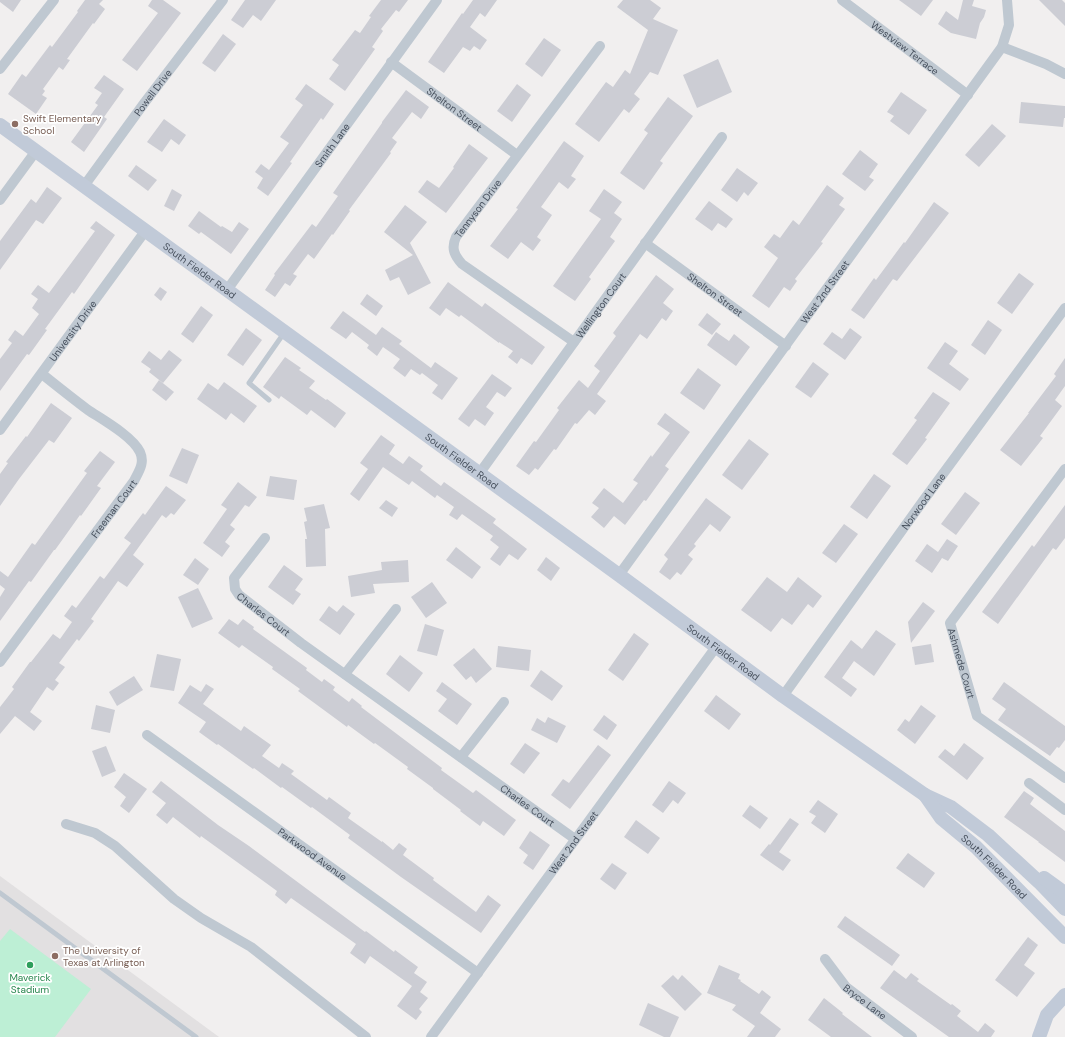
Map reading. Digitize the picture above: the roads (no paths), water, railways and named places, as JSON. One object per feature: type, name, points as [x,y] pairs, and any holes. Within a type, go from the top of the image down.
[{"type":"main road","name":"South Fielder Road","points":[[0,125],[783,696],[925,795],[951,807],[988,835],[1019,863],[1065,909]]},
{"type":"main road","name":"South Fielder Road","points":[[925,795],[941,818],[976,847],[1065,937]]},
{"type":"main road","points":[[988,835],[1065,893]]},
{"type":"main road","points":[[1039,1037],[1047,1016],[1065,995]]},
{"type":"street","points":[[0,69],[54,0]]},
{"type":"street","name":"Powell Drive","points":[[84,186],[145,102],[223,0]]},
{"type":"street","name":"Smith Lane","points":[[227,290],[437,0]]},
{"type":"street","name":"Westview Terrace","points":[[842,0],[968,95]]},
{"type":"street","name":"West 2nd Street","points":[[619,575],[1002,47],[1009,25],[1007,0]]},
{"type":"street","name":"Tennyson Drive","points":[[574,342],[462,264],[456,258],[453,244],[456,237],[600,46]]},
{"type":"street","points":[[1002,47],[1046,64],[1065,74]]},
{"type":"street","name":"Shelton Street","points":[[392,62],[518,155]]},
{"type":"street","name":"Wellington Court","points":[[478,474],[722,137]]},
{"type":"street","points":[[0,200],[36,151]]},
{"type":"street","name":"University Drive","points":[[0,430],[146,230]]},
{"type":"street","name":"Shelton Street","points":[[645,243],[786,346]]},
{"type":"street","name":"Norwood Lane","points":[[783,696],[1065,308]]},
{"type":"street","name":"Freeman Court","points":[[0,662],[134,481],[142,466],[140,452],[131,440],[87,409],[42,374]]},
{"type":"street","name":"Ashmede Court","points":[[1065,468],[950,623],[978,716],[1065,778]]},
{"type":"street","name":"Charles Court","points":[[265,538],[234,578],[235,589],[239,595],[295,638],[575,839]]},
{"type":"street","points":[[345,674],[396,609]]},
{"type":"street","name":"West 2nd Street","points":[[431,1037],[716,647]]},
{"type":"street","points":[[461,757],[504,702]]},
{"type":"street","name":"Parkwood Avenue","points":[[147,735],[478,973]]},
{"type":"street","points":[[1029,783],[1065,810]]},
{"type":"street","points":[[66,824],[95,833],[115,846],[174,899],[201,918],[251,947],[366,1037]]},
{"type":"street","name":"Bryce Lane","points":[[826,959],[846,987],[912,1037]]},
{"type":"lane","points":[[269,400],[249,383],[285,332]]},
{"type":"lane","points":[[0,893],[196,1037]]},
{"type":"place","name":"Swift Elementary School","points":[[15,124]]},
{"type":"place","name":"The University of Texas at Arlington","points":[[55,956]]},
{"type":"place","name":"Maverick Stadium","points":[[30,965]]}]
